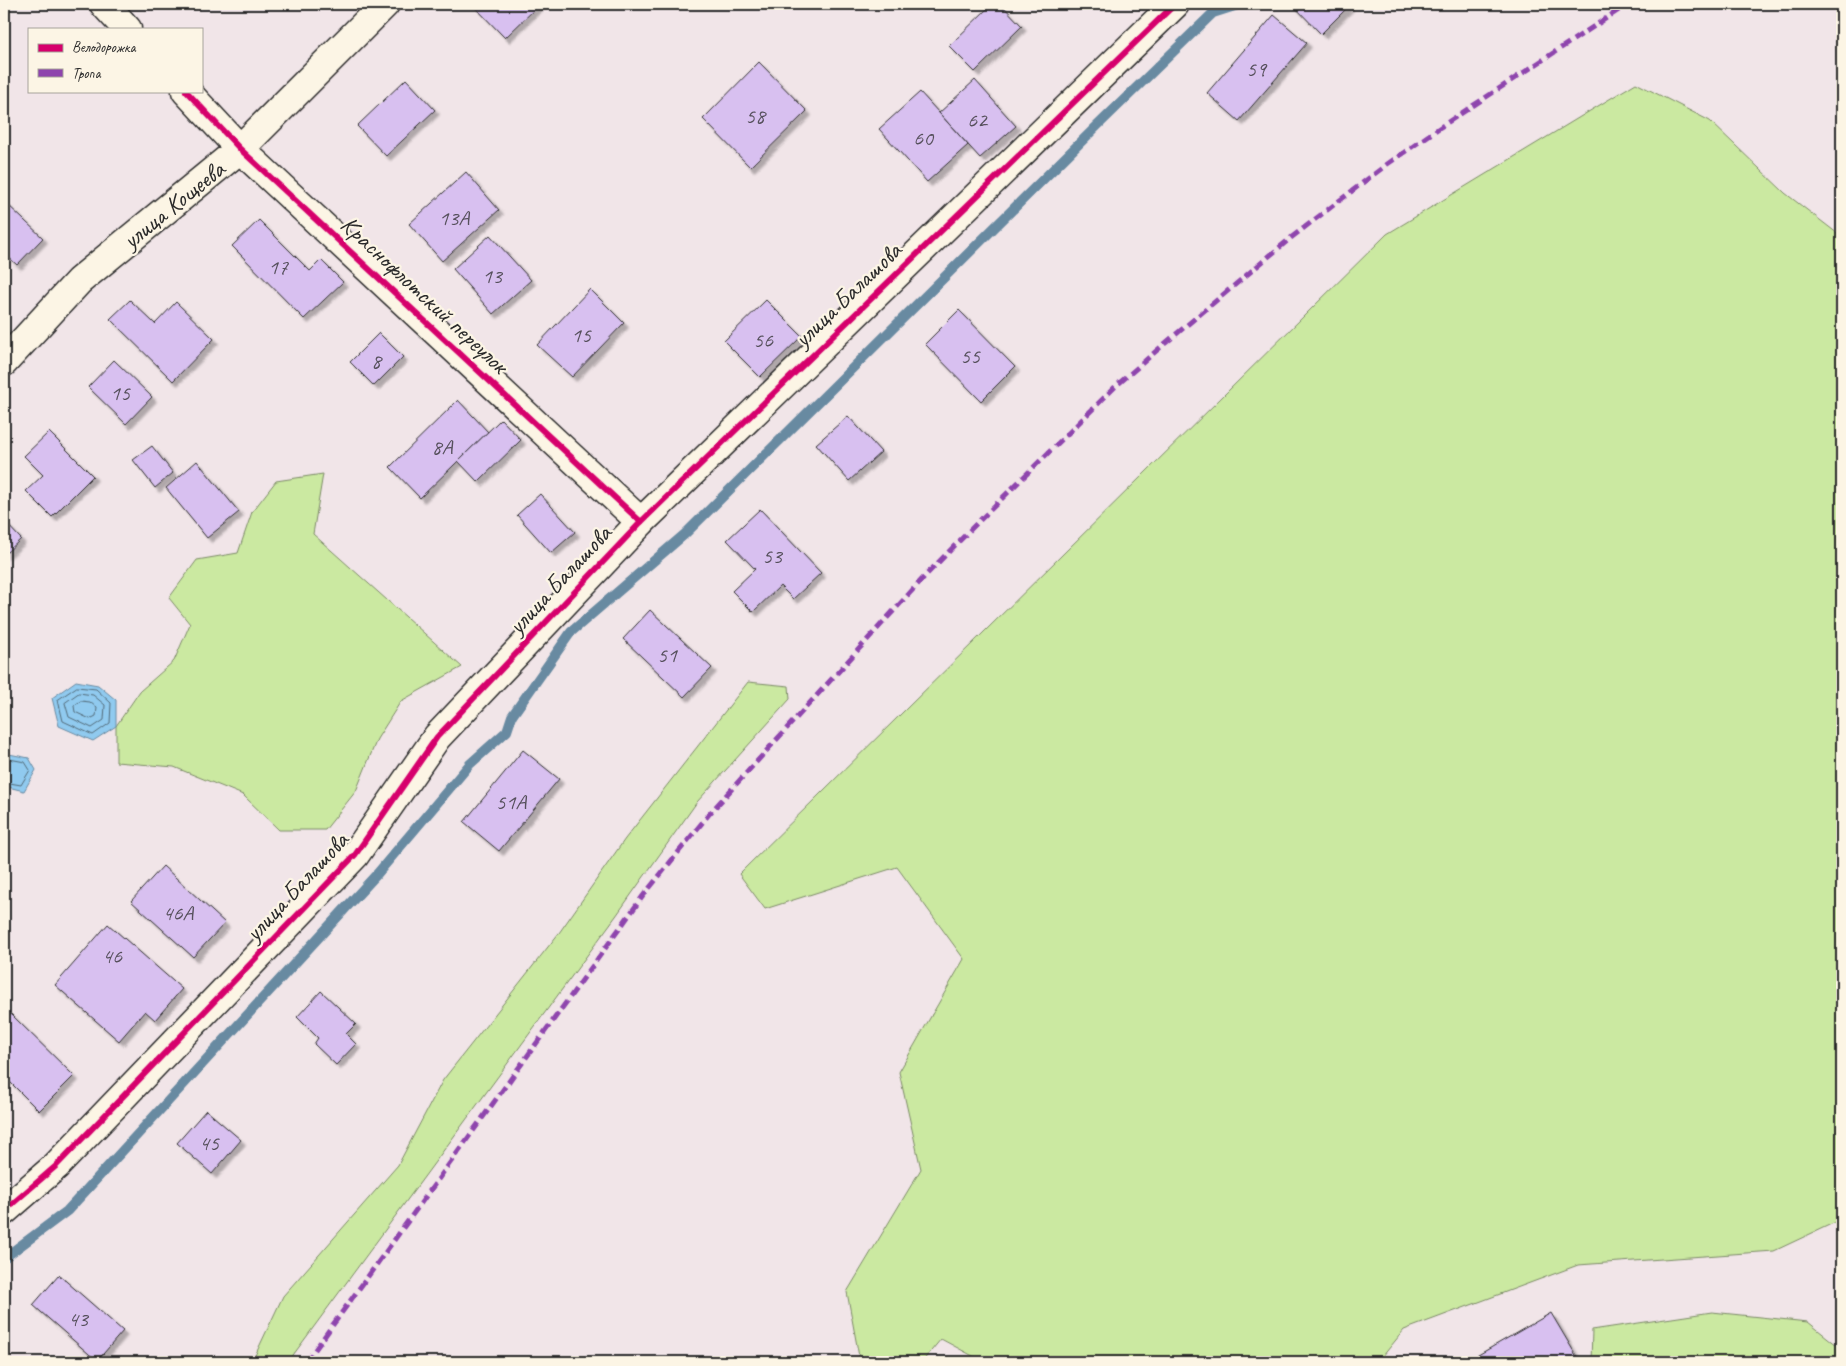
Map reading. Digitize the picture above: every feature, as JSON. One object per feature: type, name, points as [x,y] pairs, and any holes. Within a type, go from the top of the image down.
[{"type":"street","points":[[104,4],[127,28]]},
{"type":"street","name":"улица Кощеева","points":[[4,362],[79,281],[240,149],[385,4]]},
{"type":"street","name":"улица Балашова","points":[[4,1211],[56,1166],[355,855],[437,737],[641,522],[1175,4]]},
{"type":"street","name":"Краснофлотский переулок","points":[[187,92],[240,149],[641,522]]},
{"type":"green space","points":[[1636,83],[1710,121],[1785,193],[1842,237],[1842,1219],[1774,1251],[1578,1265],[1404,1330],[1378,1362],[1286,1362],[1262,1358],[1251,1362],[984,1362],[941,1339],[922,1362],[860,1362],[847,1292],[921,1169],[899,1072],[964,959],[897,867],[765,909],[739,874],[1387,234]]},
{"type":"green space","points":[[323,474],[313,534],[462,667],[401,701],[377,739],[356,791],[325,830],[279,830],[243,795],[174,767],[116,762],[116,726],[140,691],[174,661],[190,624],[169,598],[197,560],[238,553],[252,512],[276,481]]},
{"type":"green space","points":[[748,682],[789,686],[790,699],[697,802],[616,916],[288,1362],[252,1362],[283,1296],[398,1165],[443,1080],[559,933],[625,839]]},
{"type":"green space","points":[[1712,1312],[1808,1322],[1842,1349],[1842,1362],[1591,1362],[1592,1330]]},
{"type":"water","points":[[76,681],[98,685],[116,700],[116,726],[93,741],[59,726],[52,698]]},
{"type":"water","points":[[4,753],[29,758],[36,770],[24,791],[4,786]]},
{"type":"building","points":[[472,4],[540,4],[505,38]]},
{"type":"building","points":[[992,4],[1001,4],[1022,26],[975,72],[949,46]]},
{"type":"building","points":[[1292,4],[1347,4],[1349,6],[1321,34]]},
{"type":"building","points":[[1274,15],[1307,43],[1239,121],[1207,93]]},
{"type":"building","points":[[759,62],[807,111],[750,167],[703,119]]},
{"type":"building","points":[[406,79],[435,110],[386,156],[357,126]]},
{"type":"building","points":[[975,80],[1016,126],[980,158],[939,113]]},
{"type":"building","points":[[920,92],[968,145],[927,182],[879,129]]},
{"type":"building","points":[[466,172],[499,210],[442,261],[409,224]]},
{"type":"building","points":[[6,203],[43,238],[17,265],[4,253],[4,206]]},
{"type":"building","points":[[259,220],[310,271],[321,260],[343,282],[304,319],[232,246]]},
{"type":"building","points":[[490,235],[531,280],[493,314],[453,269]]},
{"type":"building","points":[[590,289],[624,323],[572,377],[537,345]]},
{"type":"building","points":[[130,300],[155,324],[176,302],[214,339],[173,381],[110,319]]},
{"type":"building","points":[[766,300],[802,336],[760,377],[724,341]]},
{"type":"building","points":[[959,310],[1015,367],[981,401],[925,344]]},
{"type":"building","points":[[379,333],[403,357],[374,386],[350,362]]},
{"type":"building","points":[[114,360],[152,397],[126,424],[88,387]]},
{"type":"building","points":[[458,400],[488,432],[420,498],[390,467]]},
{"type":"building","points":[[848,416],[881,452],[849,481],[816,444]]},
{"type":"building","points":[[501,419],[521,440],[478,482],[458,461]]},
{"type":"building","points":[[49,432],[93,476],[52,517],[26,491],[43,475],[24,456]]},
{"type":"building","points":[[152,446],[173,473],[155,488],[133,460]]},
{"type":"building","points":[[197,461],[239,512],[207,538],[166,488]]},
{"type":"building","points":[[540,494],[575,532],[551,553],[517,515]]},
{"type":"building","points":[[760,509],[821,573],[793,599],[780,586],[753,612],[732,591],[755,569],[727,540]]},
{"type":"building","points":[[4,521],[21,539],[4,555]]},
{"type":"building","points":[[650,610],[712,668],[684,697],[623,639]]},
{"type":"building","points":[[523,750],[559,779],[499,851],[464,822]]},
{"type":"building","points":[[163,866],[225,923],[193,957],[131,901]]},
{"type":"building","points":[[108,924],[182,989],[155,1020],[145,1011],[119,1041],[55,985]]},
{"type":"building","points":[[321,991],[356,1024],[346,1034],[356,1044],[336,1065],[314,1044],[318,1038],[297,1017]]},
{"type":"building","points":[[11,1014],[74,1076],[39,1111],[4,1076],[4,1022]]},
{"type":"building","points":[[206,1110],[241,1140],[212,1174],[177,1143]]},
{"type":"building","points":[[59,1275],[123,1331],[97,1361],[33,1305]]},
{"type":"building","points":[[1551,1313],[1580,1362],[1466,1362]]},
{"type":"waterway","points":[[4,1258],[67,1211],[377,874],[470,764],[507,731],[512,716],[571,632],[685,534],[1213,13],[1241,4]]},
{"type":"marked path","points":[[306,1362],[643,896],[710,813],[927,574],[1116,386],[1292,237],[1386,165],[1439,128],[1628,4]]},
{"type":"cycle path","points":[[4,1211],[56,1166],[355,855],[437,737],[641,522],[1175,4]]},
{"type":"cycle path","points":[[187,92],[240,149],[641,522]]}]
